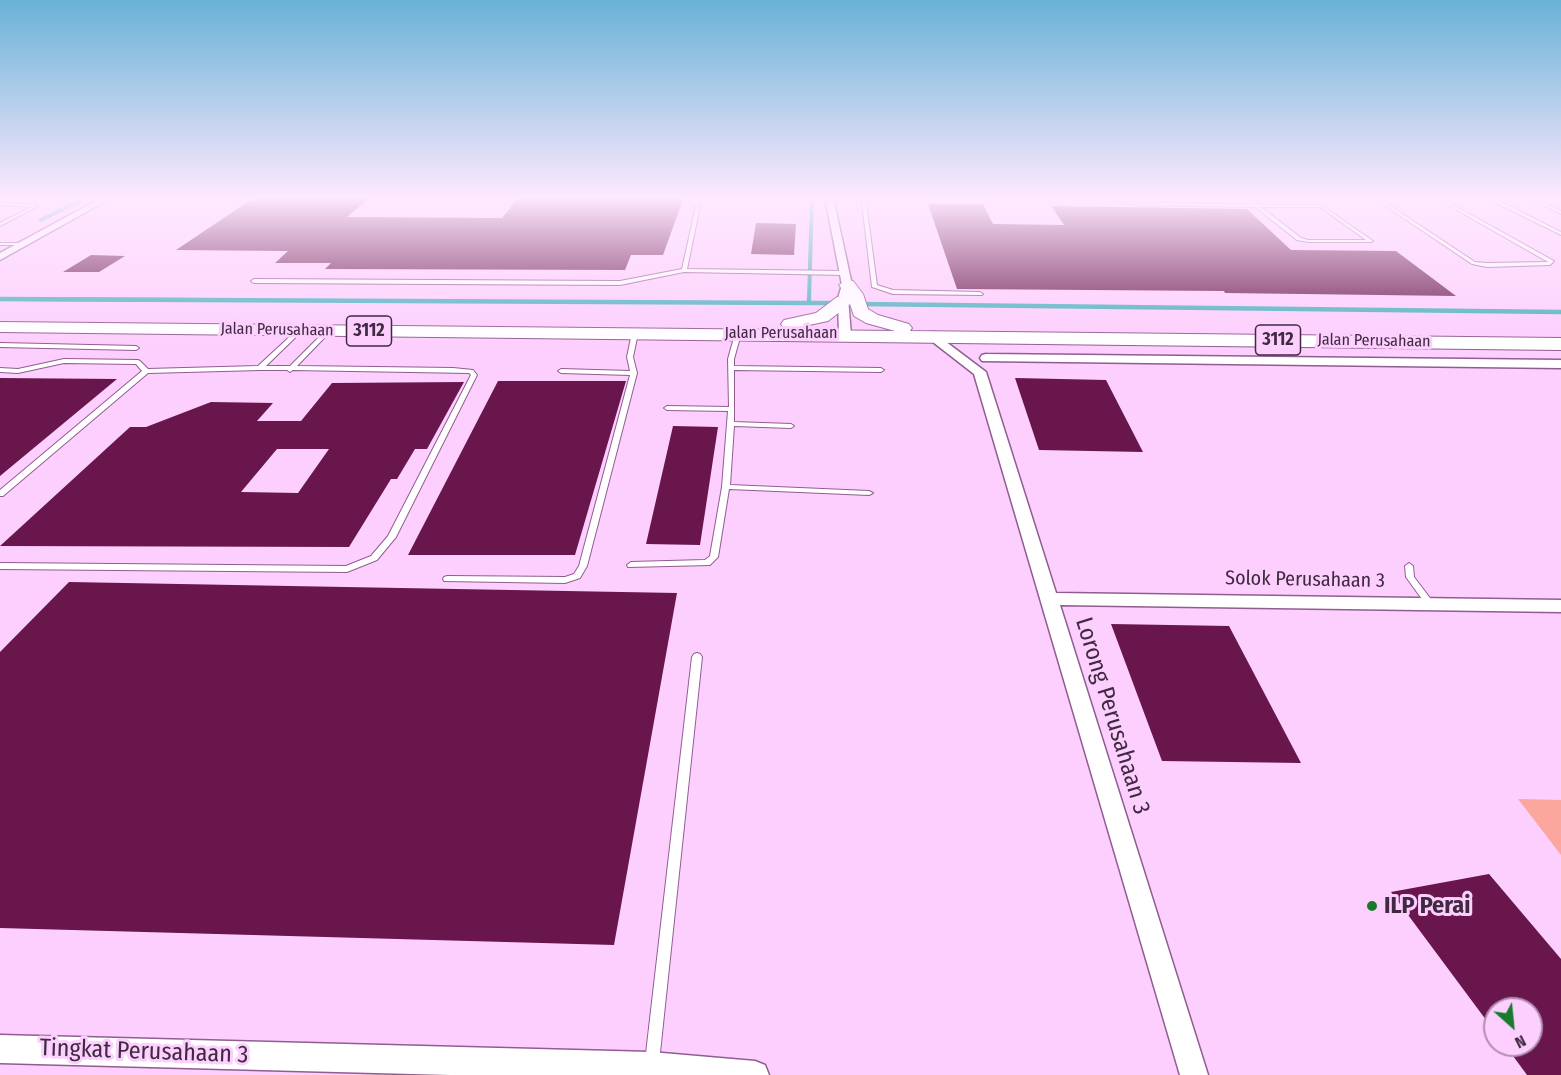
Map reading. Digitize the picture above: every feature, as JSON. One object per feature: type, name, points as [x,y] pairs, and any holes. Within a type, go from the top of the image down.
[{"type":"main road","name":"Jalan Perusahaan","points":[[0,320],[775,326],[846,305],[904,328],[1561,333]]},
{"type":"main road","name":"Jalan Perusahaan","points":[[0,327],[738,334],[846,305],[933,336],[1561,344]]},
{"type":"street","points":[[837,247],[846,305]]},
{"type":"street","points":[[0,257],[5,251]]},
{"type":"street","points":[[933,336],[983,365],[1561,364]]},
{"type":"street","points":[[983,365],[986,348],[995,337]]},
{"type":"street","name":"Lorong Perusahaan 3","points":[[983,365],[1049,599],[1194,1075]]},
{"type":"street","name":"Solok Perusahaan 3","points":[[1049,599],[1561,606]]},
{"type":"street","name":"Tingkat Perusahaan 3","points":[[0,1048],[474,1068],[651,1066],[755,1075]]},
{"type":"lane","points":[[684,270],[689,247]]},
{"type":"lane","points":[[869,247],[874,286],[893,292],[980,294]]},
{"type":"lane","points":[[1450,247],[1474,263],[1487,265],[1550,263],[1551,261],[1526,247]]},
{"type":"lane","points":[[254,281],[620,283],[684,270],[818,273],[846,305]]},
{"type":"lane","points":[[260,368],[300,330]]},
{"type":"lane","points":[[290,370],[328,331]]},
{"type":"lane","points":[[447,579],[566,580],[577,576],[583,566],[634,373],[630,357],[635,333]]},
{"type":"lane","points":[[631,565],[707,563],[714,557],[726,487],[732,409],[731,368],[738,334]]},
{"type":"lane","points":[[0,345],[136,348]]},
{"type":"lane","points":[[0,370],[18,371],[64,361],[138,362],[147,371]]},
{"type":"lane","points":[[0,494],[147,371],[260,368],[453,370],[471,371],[474,375],[392,537],[374,558],[347,569],[0,566]]},
{"type":"lane","points":[[731,368],[881,370]]},
{"type":"lane","points":[[561,370],[634,373]]},
{"type":"lane","points":[[667,408],[732,409]]},
{"type":"lane","points":[[730,424],[791,426]]},
{"type":"lane","points":[[726,487],[869,493]]},
{"type":"lane","points":[[1409,566],[1410,577],[1430,604]]},
{"type":"lane","points":[[651,1066],[698,657]]},
{"type":"shaded area","points":[[1518,799],[1561,800],[1561,855]]},
{"type":"building","points":[[180,247],[666,247],[663,255],[631,255],[625,270],[325,269],[331,263],[275,263],[288,251],[176,250]]},
{"type":"building","points":[[752,247],[795,247],[794,255],[751,254]]},
{"type":"building","points":[[943,247],[1288,247],[1291,250],[1396,251],[1456,296],[1225,293],[1224,291],[957,289]]},
{"type":"building","points":[[91,255],[125,256],[99,272],[63,272]]},
{"type":"building","points":[[0,378],[117,379],[0,476]]},
{"type":"building","points":[[1015,378],[1106,380],[1143,452],[1039,450]]},
{"type":"building","points":[[498,381],[626,381],[575,555],[408,555]]},
{"type":"building","points":[[464,382],[427,449],[415,449],[397,479],[391,479],[349,547],[0,546],[130,427],[146,427],[211,402],[273,403],[257,421],[301,421],[332,383]],"holes":[[[277,449],[329,449],[298,493],[241,492]]]},
{"type":"building","points":[[673,426],[718,427],[700,545],[646,544]]},
{"type":"building","points":[[69,582],[677,593],[614,945],[0,928],[0,652]]},
{"type":"building","points":[[1111,624],[1229,626],[1301,763],[1162,761]]},
{"type":"building","points":[[1489,874],[1561,959],[1561,1075],[1527,1075],[1514,1057],[1543,1057],[1543,997],[1483,997],[1483,1016],[1391,892]]},
{"type":"waterway","points":[[809,300],[811,247]]},
{"type":"waterway","points":[[211,300],[0,299],[809,303]]},
{"type":"waterway","points":[[809,303],[834,303]]},
{"type":"waterway","points":[[860,304],[1561,312]]},
{"type":"place","name":"ILP Perai","points":[[1372,906]]}]
